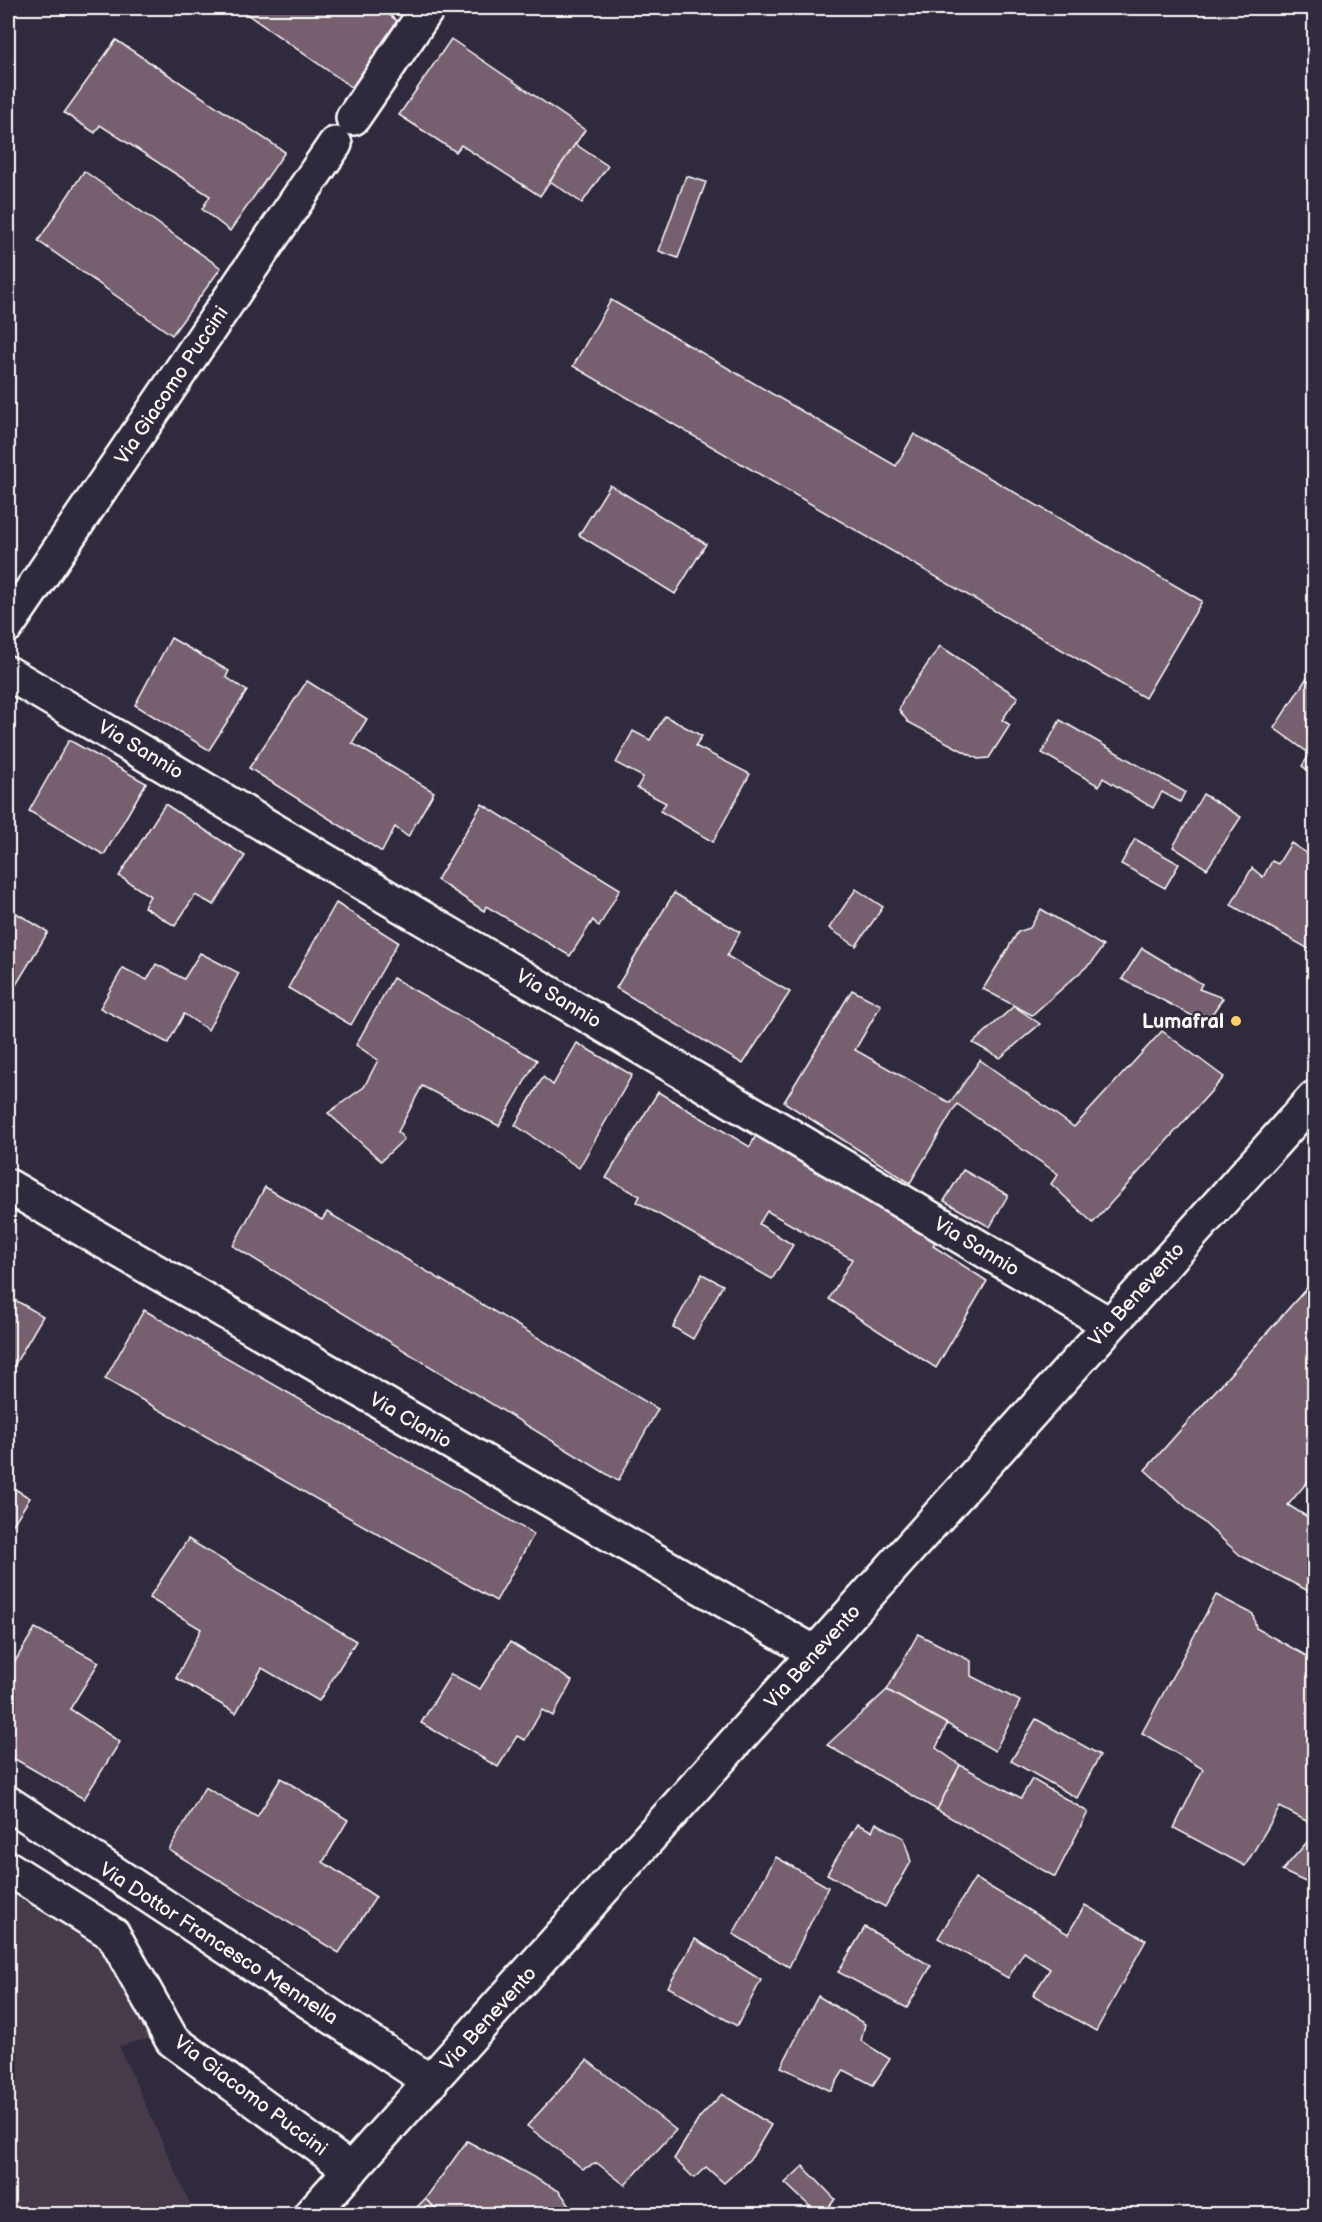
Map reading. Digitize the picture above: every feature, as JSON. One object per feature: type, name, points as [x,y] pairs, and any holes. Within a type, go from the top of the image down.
[{"type":"street","name":"Via Giacomo Puccini","points":[[8,625],[428,8]]},
{"type":"street","name":"Via Sannio","points":[[8,673],[1109,1324]]},
{"type":"street","name":"Via Benevento","points":[[311,2214],[1314,1098]]},
{"type":"street","name":"Via Clanio","points":[[8,1186],[814,1653]]},
{"type":"street","name":"Via Dottor Francesco Mennella","points":[[8,1803],[431,2082]]},
{"type":"street","name":"Via Giacomo Puccini","points":[[8,1868],[114,1934],[172,2040],[351,2170]]},
{"type":"shaded area","points":[[8,1882],[104,1943],[156,2037],[119,2046],[191,2206],[183,2214],[8,2214]]},
{"type":"building","points":[[238,8],[389,8],[386,12],[397,21],[353,88]]},
{"type":"building","points":[[451,39],[585,130],[540,196],[461,145],[456,152],[399,115]]},
{"type":"building","points":[[116,40],[285,152],[230,231],[202,209],[210,196],[100,125],[95,133],[64,113]]},
{"type":"building","points":[[575,144],[608,166],[582,203],[550,181]]},
{"type":"building","points":[[84,171],[221,268],[172,335],[38,241]]},
{"type":"building","points":[[686,176],[706,182],[678,258],[659,251]]},
{"type":"building","points":[[611,300],[896,466],[914,434],[1202,601],[1145,698],[573,366]]},
{"type":"building","points":[[610,485],[706,544],[675,594],[579,535]]},
{"type":"building","points":[[171,638],[229,671],[226,677],[247,691],[209,750],[135,705]]},
{"type":"building","points":[[940,646],[1018,697],[1002,720],[1010,725],[989,758],[978,759],[908,722],[899,710],[904,698]]},
{"type":"building","points":[[1306,679],[1314,684],[1314,775],[1302,766],[1310,754],[1274,728]]},
{"type":"building","points":[[307,681],[367,719],[352,743],[434,792],[408,837],[395,827],[382,852],[249,768]]},
{"type":"building","points":[[665,716],[702,736],[695,746],[750,774],[713,842],[660,811],[666,803],[637,788],[643,777],[616,763],[633,731],[650,740]]},
{"type":"building","points":[[1060,720],[1185,792],[1180,802],[1162,792],[1153,808],[1103,778],[1099,786],[1042,753]]},
{"type":"building","points":[[69,740],[146,783],[104,855],[29,811]]},
{"type":"building","points":[[1203,794],[1241,817],[1207,869],[1173,847]]},
{"type":"building","points":[[165,804],[245,856],[214,905],[195,895],[175,926],[144,907],[150,896],[119,876]]},
{"type":"building","points":[[482,804],[620,889],[599,927],[593,920],[570,956],[486,906],[484,911],[437,880]]},
{"type":"building","points":[[1135,839],[1179,864],[1165,888],[1121,864]]},
{"type":"building","points":[[1291,843],[1314,858],[1314,952],[1231,905],[1252,868],[1263,877],[1272,861],[1278,864]]},
{"type":"building","points":[[856,889],[883,907],[856,946],[829,928]]},
{"type":"building","points":[[674,893],[740,932],[727,956],[790,992],[743,1064],[616,988]]},
{"type":"building","points":[[336,903],[398,942],[351,1025],[288,988]]},
{"type":"building","points":[[8,908],[48,932],[16,985],[8,980]]},
{"type":"building","points":[[1041,909],[1103,946],[1093,961],[1032,1015],[983,989],[1018,932],[1030,928]]},
{"type":"building","points":[[1142,948],[1202,984],[1199,989],[1223,998],[1206,1023],[1122,979]]},
{"type":"building","points":[[200,953],[239,973],[208,1030],[184,1014],[168,1043],[100,1008],[123,968],[147,980],[156,964],[184,979]]},
{"type":"building","points":[[393,978],[537,1060],[499,1126],[422,1086],[398,1132],[404,1139],[381,1161],[328,1113],[364,1087],[378,1060],[356,1045]]},
{"type":"building","points":[[852,990],[881,1005],[855,1050],[950,1103],[980,1060],[1074,1127],[1162,1031],[1224,1077],[1093,1223],[1051,1184],[1058,1174],[957,1104],[910,1183],[784,1102]]},
{"type":"building","points":[[1014,1006],[1040,1024],[1000,1058],[973,1043]]},
{"type":"building","points":[[577,1043],[632,1075],[579,1168],[515,1125],[543,1077],[553,1085]]},
{"type":"building","points":[[658,1092],[750,1147],[757,1133],[938,1235],[933,1246],[987,1281],[936,1368],[829,1299],[852,1259],[767,1211],[759,1224],[793,1245],[772,1279],[637,1202],[640,1196],[606,1178]]},
{"type":"building","points":[[963,1170],[1008,1195],[990,1227],[944,1201]]},
{"type":"building","points":[[265,1187],[322,1220],[327,1212],[658,1409],[618,1481],[233,1246]]},
{"type":"building","points":[[702,1274],[723,1285],[693,1339],[673,1327]]},
{"type":"building","points":[[1313,1281],[1314,1474],[1288,1505],[1314,1521],[1314,1594],[1241,1556],[1145,1470]]},
{"type":"building","points":[[8,1296],[43,1316],[11,1371],[8,1369]]},
{"type":"building","points":[[144,1310],[534,1534],[496,1601],[105,1379]]},
{"type":"building","points":[[8,1485],[30,1498],[8,1532]]},
{"type":"building","points":[[188,1539],[356,1641],[319,1701],[262,1668],[236,1713],[176,1678],[201,1629],[149,1598]]},
{"type":"building","points":[[1216,1595],[1253,1614],[1256,1628],[1314,1660],[1314,1825],[1280,1807],[1245,1866],[1174,1828],[1203,1769],[1142,1733]]},
{"type":"building","points":[[35,1628],[99,1662],[70,1709],[120,1742],[84,1799],[8,1755],[8,1673]]},
{"type":"building","points":[[918,1634],[971,1661],[971,1676],[1020,1701],[995,1751],[887,1690]]},
{"type":"building","points":[[510,1642],[572,1681],[553,1716],[542,1710],[525,1740],[517,1736],[498,1767],[421,1723],[451,1674],[480,1689]]},
{"type":"building","points":[[887,1690],[947,1724],[936,1748],[960,1765],[937,1810],[827,1745]]},
{"type":"building","points":[[1036,1719],[1100,1755],[1077,1798],[1011,1761]]},
{"type":"building","points":[[960,1765],[1021,1798],[1032,1779],[1088,1812],[1055,1877],[937,1810]]},
{"type":"building","points":[[281,1778],[348,1820],[323,1862],[376,1897],[339,1953],[169,1850],[205,1787],[257,1817]]},
{"type":"building","points":[[876,1823],[904,1838],[911,1862],[885,1907],[827,1874],[857,1824],[872,1831]]},
{"type":"building","points":[[1314,1834],[1314,1886],[1282,1871]]},
{"type":"building","points":[[776,1857],[828,1887],[789,1967],[733,1934]]},
{"type":"building","points":[[975,1878],[1068,1934],[1085,1905],[1146,1940],[1096,2031],[1033,1995],[1050,1969],[1024,1952],[1008,1978],[938,1938]]},
{"type":"building","points":[[865,1927],[931,1966],[907,2008],[838,1972]]},
{"type":"building","points":[[695,1939],[761,1980],[737,2026],[668,1987]]},
{"type":"building","points":[[818,1996],[865,2024],[861,2041],[890,2059],[873,2085],[844,2070],[831,2091],[781,2067]]},
{"type":"building","points":[[587,2060],[676,2130],[625,2185],[597,2163],[583,2169],[527,2126]]},
{"type":"building","points":[[722,2094],[771,2125],[752,2157],[724,2183],[706,2167],[694,2178],[674,2159],[700,2117]]},
{"type":"building","points":[[467,2141],[559,2191],[577,2214],[443,2214],[425,2199]]},
{"type":"building","points":[[803,2166],[835,2199],[824,2214],[818,2214],[785,2183]]},
{"type":"building","points":[[425,2199],[442,2214],[410,2214]]},
{"type":"place","name":"Lumafral","points":[[1236,1021]]}]
